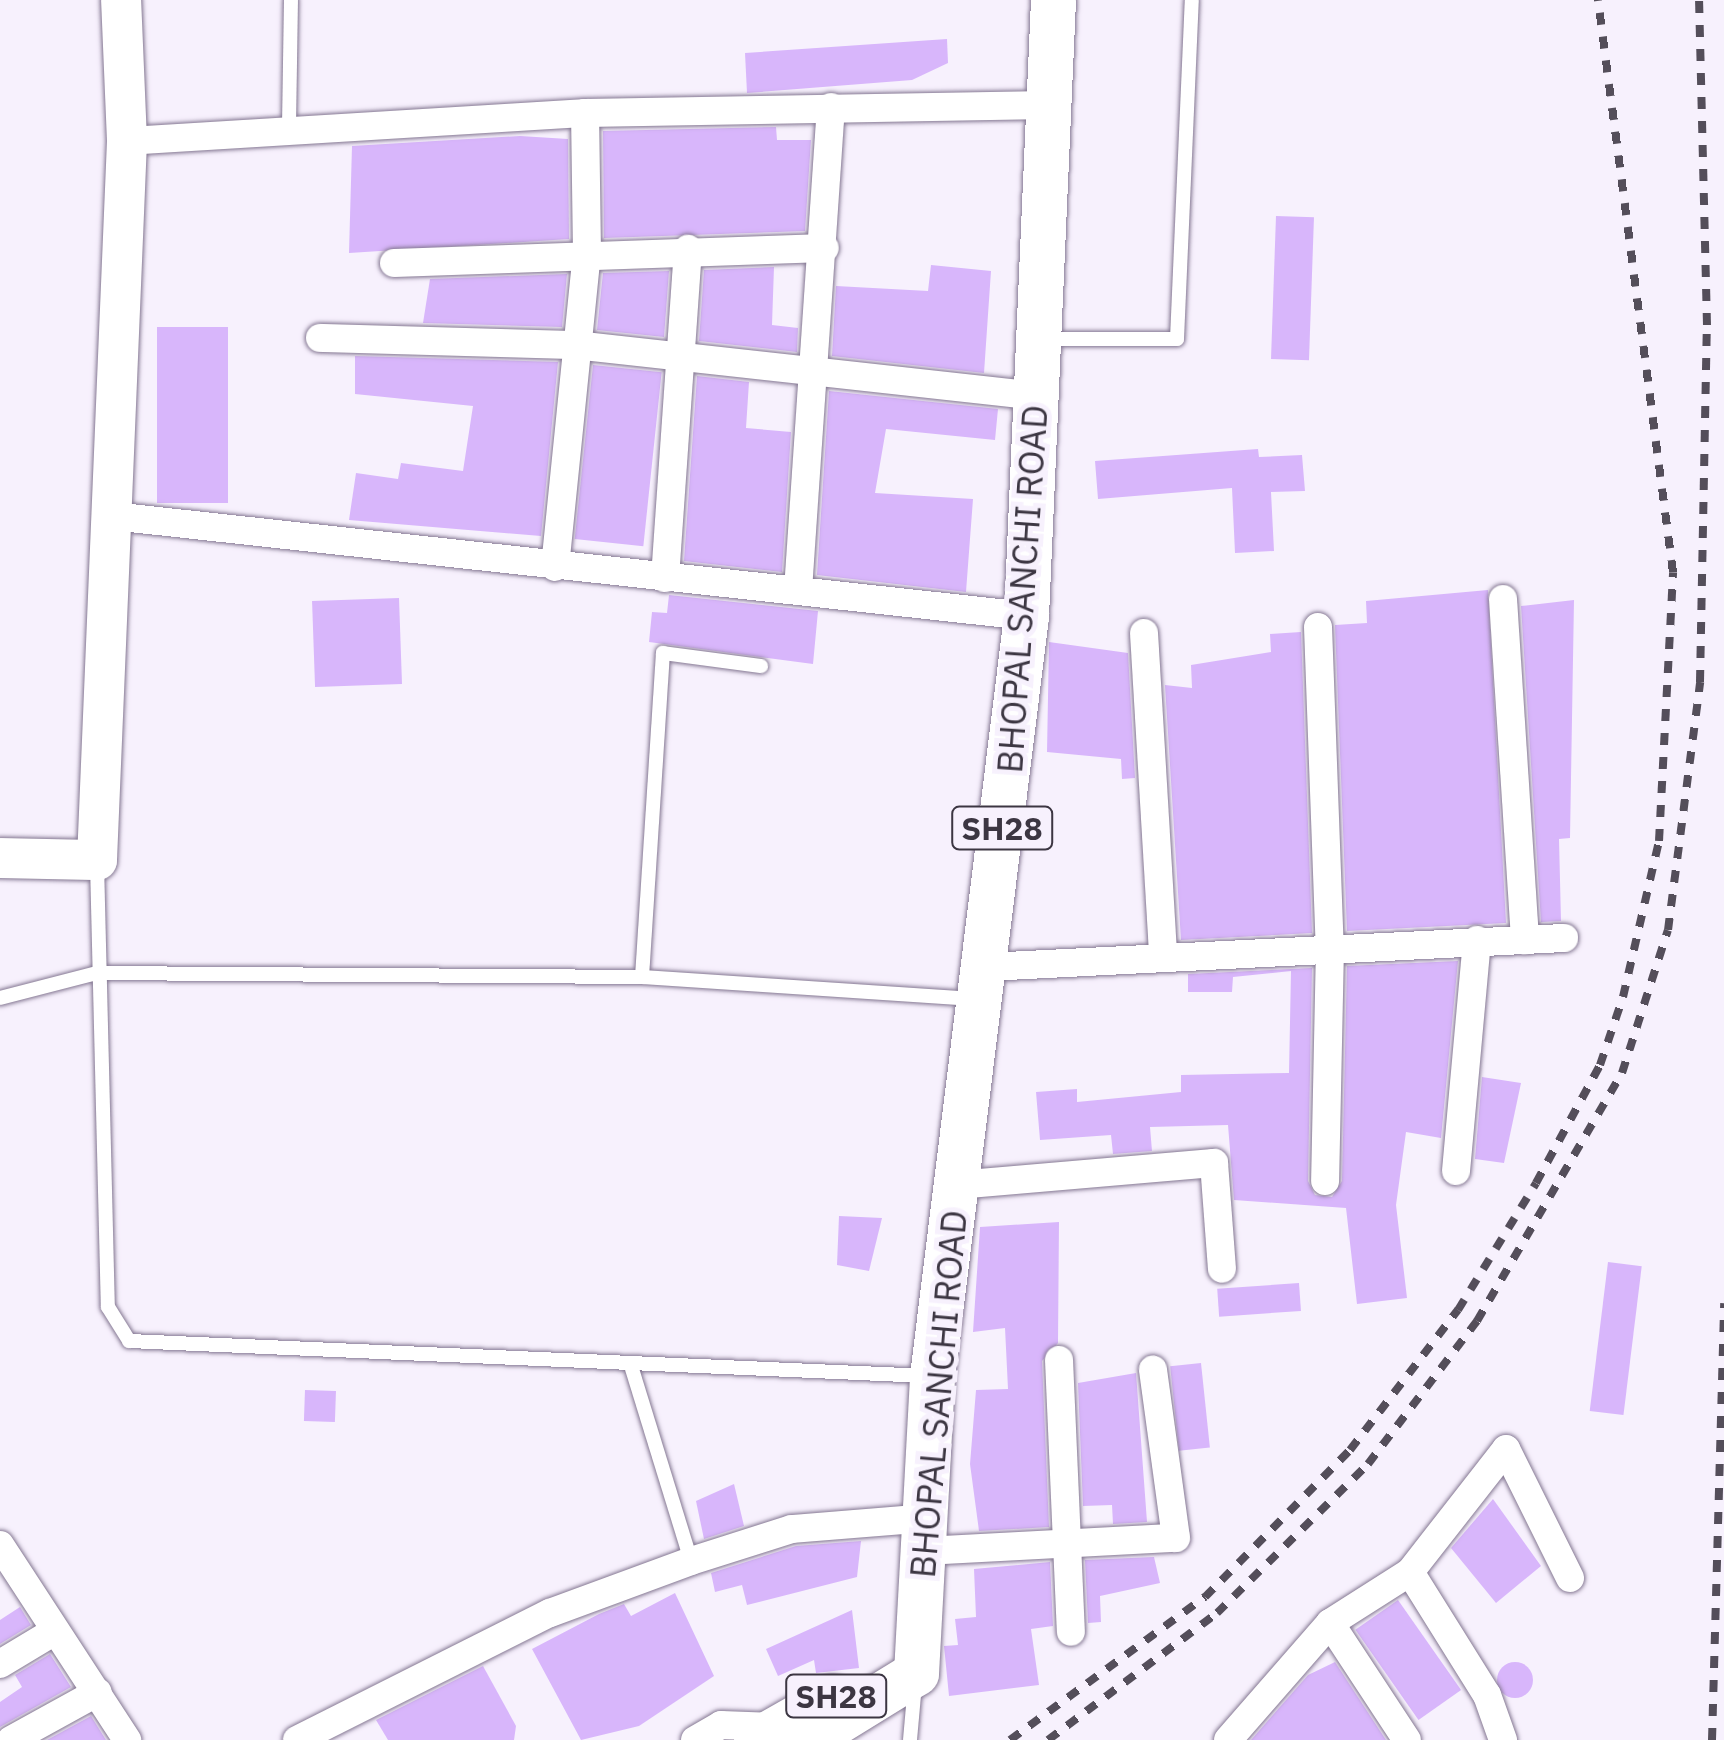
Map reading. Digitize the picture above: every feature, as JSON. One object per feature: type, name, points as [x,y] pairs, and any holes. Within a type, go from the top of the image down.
[{"type":"main road","name":"BHOPAL SANCHI ROAD","points":[[916,1663],[927,1534],[932,1376],[984,983],[1026,616],[1053,0]]},
{"type":"main road","name":"SH28","points":[[779,1736],[916,1663]]},
{"type":"street","points":[[0,858],[97,860],[127,141],[122,0]]},
{"type":"street","points":[[127,141],[289,126],[585,113],[1048,105]]},
{"type":"street","points":[[798,590],[818,378],[831,107]]},
{"type":"street","points":[[555,566],[587,254],[585,113]]},
{"type":"street","points":[[394,263],[688,249],[825,248]]},
{"type":"street","points":[[666,578],[688,249]]},
{"type":"street","points":[[320,338],[575,345],[818,378],[1036,396]]},
{"type":"street","points":[[112,516],[1026,616]]},
{"type":"street","points":[[1503,599],[1525,940]]},
{"type":"street","points":[[1318,627],[1330,947],[1325,1181]]},
{"type":"street","points":[[1144,634],[1163,952]]},
{"type":"street","points":[[984,983],[1163,952],[1564,938]]},
{"type":"street","points":[[1456,1170],[1477,940]]},
{"type":"street","points":[[956,1185],[1214,1164],[1222,1269]]},
{"type":"street","points":[[1060,1360],[1071,1632]]},
{"type":"street","points":[[297,1740],[550,1613],[690,1561],[792,1530],[1066,1543],[1176,1538],[1152,1370]]},
{"type":"street","points":[[1228,1740],[1330,1623],[1410,1572],[1506,1449],[1570,1578]]},
{"type":"street","points":[[4,1562],[56,1631],[127,1740]]},
{"type":"street","points":[[1410,1572],[1487,1696],[1503,1740]]},
{"type":"street","points":[[1330,1623],[1406,1740]]},
{"type":"street","points":[[0,1664],[56,1631]]},
{"type":"street","points":[[11,1740],[98,1692]]},
{"type":"street","points":[[695,1740],[722,1726],[779,1736]]},
{"type":"lane","points":[[289,126],[291,0]]},
{"type":"lane","points":[[1040,339],[1177,340],[1192,0]]},
{"type":"lane","points":[[642,977],[663,653],[761,666]]},
{"type":"lane","points":[[97,860],[108,1307],[130,1341],[632,1369],[932,1376]]},
{"type":"lane","points":[[0,998],[97,972],[984,983]]},
{"type":"lane","points":[[632,1369],[690,1561]]},
{"type":"lane","points":[[910,1740],[916,1663]]},
{"type":"building","points":[[947,39],[948,63],[912,80],[747,93],[745,53]]},
{"type":"building","points":[[776,127],[777,140],[811,140],[805,231],[604,238],[603,131]]},
{"type":"building","points":[[520,136],[568,139],[569,239],[349,253],[352,146]]},
{"type":"building","points":[[1276,216],[1314,217],[1309,360],[1271,359]]},
{"type":"building","points":[[931,265],[991,271],[984,373],[832,356],[836,286],[928,291]]},
{"type":"building","points":[[774,267],[772,325],[798,328],[797,352],[699,341],[704,270]]},
{"type":"building","points":[[669,271],[664,337],[597,330],[603,273]]},
{"type":"building","points":[[567,274],[562,327],[423,323],[430,279]]},
{"type":"building","points":[[157,327],[228,327],[228,503],[157,503]]},
{"type":"building","points":[[355,356],[558,362],[541,536],[349,520],[356,473],[398,479],[401,463],[463,471],[473,406],[355,394]]},
{"type":"building","points":[[593,365],[662,372],[643,546],[575,539]]},
{"type":"building","points":[[697,376],[749,382],[746,428],[791,432],[782,572],[684,561]]},
{"type":"building","points":[[829,391],[998,409],[995,440],[886,429],[875,493],[973,499],[966,592],[817,575]]},
{"type":"building","points":[[1258,449],[1259,457],[1302,455],[1305,491],[1271,492],[1274,551],[1235,553],[1232,488],[1098,499],[1095,461]]},
{"type":"building","points":[[1488,590],[1506,923],[1347,931],[1335,625],[1367,623],[1366,601]]},
{"type":"building","points":[[669,595],[818,611],[813,664],[649,642],[652,612],[667,613]]},
{"type":"building","points":[[399,598],[402,684],[315,687],[312,601]]},
{"type":"building","points":[[1574,600],[1570,838],[1559,839],[1561,921],[1541,922],[1521,606]]},
{"type":"building","points":[[1301,632],[1312,933],[1181,940],[1165,685],[1192,688],[1191,665],[1271,652],[1270,634]]},
{"type":"building","points":[[1049,642],[1128,653],[1135,778],[1122,779],[1121,759],[1047,752]]},
{"type":"building","points":[[1458,961],[1441,1138],[1406,1132],[1396,1205],[1407,1298],[1357,1304],[1346,1208],[1234,1200],[1228,1125],[1150,1127],[1152,1151],[1113,1154],[1111,1135],[1040,1140],[1036,1092],[1077,1089],[1077,1102],[1181,1092],[1181,1075],[1289,1073],[1291,971],[1233,977],[1232,992],[1188,992],[1188,974],[1312,968],[1308,1181],[1315,1195],[1332,1197],[1342,1181],[1347,966]]},
{"type":"building","points":[[1482,1077],[1521,1083],[1504,1163],[1475,1159]]},
{"type":"building","points":[[839,1216],[882,1218],[869,1271],[837,1265]]},
{"type":"building","points":[[1059,1222],[1058,1343],[1042,1361],[1049,1527],[979,1531],[970,1464],[976,1390],[1008,1389],[1005,1328],[973,1332],[980,1227]]},
{"type":"building","points":[[1608,1262],[1642,1266],[1623,1415],[1590,1411]]},
{"type":"building","points":[[1299,1283],[1301,1311],[1219,1317],[1217,1289]]},
{"type":"building","points":[[1201,1363],[1210,1448],[1179,1451],[1170,1366]]},
{"type":"building","points":[[1136,1373],[1147,1522],[1113,1524],[1112,1505],[1083,1506],[1078,1383]]},
{"type":"building","points":[[305,1390],[336,1391],[335,1422],[304,1421]]},
{"type":"building","points":[[734,1484],[744,1526],[704,1539],[696,1501]]},
{"type":"building","points":[[1493,1499],[1541,1566],[1496,1603],[1451,1548]]},
{"type":"building","points":[[861,1541],[857,1577],[747,1605],[742,1585],[715,1592],[711,1573],[796,1546]]},
{"type":"building","points":[[1154,1557],[1160,1583],[1100,1596],[1101,1622],[1088,1623],[1085,1560]]},
{"type":"building","points":[[1050,1562],[1053,1626],[1031,1629],[1039,1685],[949,1696],[944,1646],[958,1645],[955,1619],[976,1617],[974,1569]]},
{"type":"building","points":[[675,1593],[714,1676],[639,1726],[581,1740],[532,1649],[624,1604],[631,1616]]},
{"type":"building","points":[[1398,1600],[1461,1690],[1418,1720],[1355,1630]]},
{"type":"building","points":[[20,1607],[31,1625],[0,1644],[0,1620]]},
{"type":"building","points":[[852,1610],[859,1668],[816,1673],[814,1660],[778,1676],[766,1649]]},
{"type":"building","points":[[50,1654],[71,1687],[0,1727],[0,1702],[22,1687],[15,1675]]},
{"type":"building","points":[[1335,1662],[1386,1740],[1251,1740],[1308,1675]]},
{"type":"building","points":[[1515,1662],[1528,1667],[1533,1680],[1528,1693],[1515,1698],[1502,1693],[1497,1680],[1502,1667]]},
{"type":"building","points":[[483,1666],[516,1726],[514,1740],[388,1740],[376,1720]]},
{"type":"building","points":[[91,1716],[106,1740],[47,1740]]},
{"type":"railway","points":[[1010,1740],[1205,1597],[1350,1450],[1458,1310],[1536,1183],[1600,1065],[1623,997],[1659,841],[1673,572],[1598,0]]},
{"type":"railway","points":[[1048,1740],[1217,1613],[1368,1464],[1477,1321],[1622,1073],[1668,930],[1700,682],[1707,325],[1699,0]]},
{"type":"railway","points":[[1712,1740],[1724,1303]]}]
